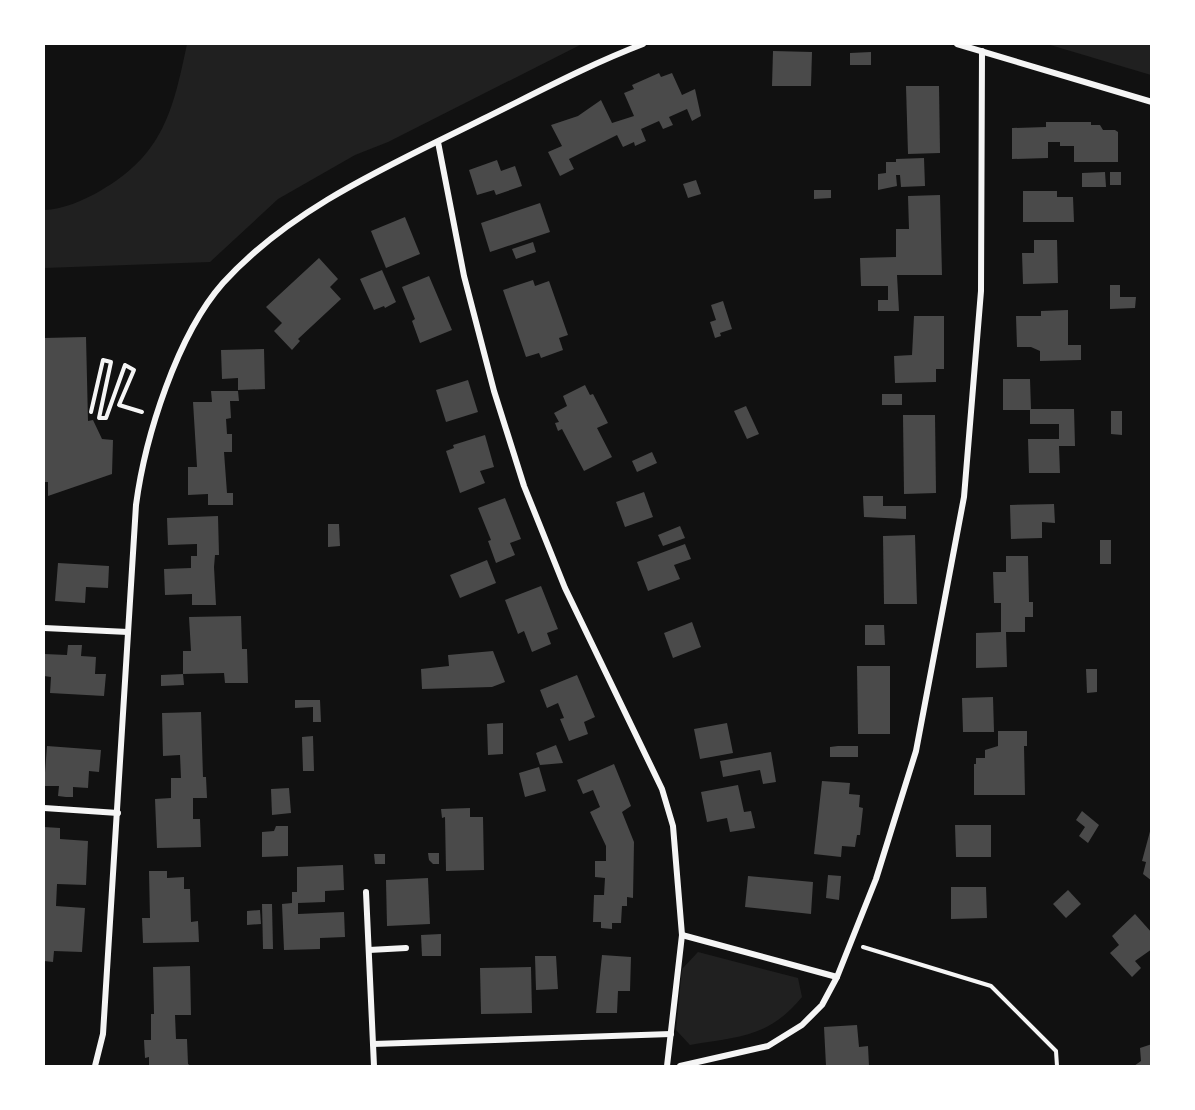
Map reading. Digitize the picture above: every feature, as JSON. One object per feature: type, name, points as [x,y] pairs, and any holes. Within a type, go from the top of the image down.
[{"type":"street","points":[[95,1066],[103,1034],[137,494],[142,462],[156,417],[183,348],[210,300],[234,272],[298,219],[336,195],[438,142],[612,56],[643,44]]},
{"type":"street","points":[[957,44],[1152,102]]},
{"type":"street","points":[[680,1066],[745,1054],[785,1038],[822,1005],[837,977],[876,879],[916,751],[964,496],[981,291],[982,51]]},
{"type":"street","points":[[438,142],[464,276],[494,391],[524,486],[565,588],[662,789],[673,826],[682,935],[667,1066]]},
{"type":"street","points":[[44,628],[128,632]]},
{"type":"street","points":[[44,808],[118,813]]},
{"type":"street","points":[[366,892],[374,1066]]},
{"type":"street","points":[[682,935],[837,977]]},
{"type":"street","points":[[369,950],[406,948]]},
{"type":"street","points":[[373,1044],[671,1034]]},
{"type":"path","points":[[91,412],[103,360],[111,362],[99,418],[106,418],[125,365],[134,370],[119,405],[156,417]]},
{"type":"path","points":[[851,943],[991,986],[1056,1051],[1057,1066]]},
{"type":"shaded area","points":[[187,44],[582,44],[388,142],[355,155],[278,199],[210,262],[44,268],[44,210],[80,201],[100,191],[121,177],[152,146],[170,110]]},
{"type":"shaded area","points":[[1047,44],[1151,44],[1151,75]]},
{"type":"shaded area","points":[[698,952],[798,978],[802,997],[777,1021],[765,1028],[738,1037],[690,1045],[676,1030],[682,969]]},
{"type":"building","points":[[773,51],[812,52],[811,86],[772,86]]},
{"type":"building","points":[[871,52],[871,65],[850,65],[850,53]]},
{"type":"building","points":[[659,73],[661,77],[672,73],[682,95],[695,89],[701,116],[692,121],[687,109],[669,117],[673,125],[663,129],[659,121],[641,129],[646,141],[635,146],[634,142],[623,147],[617,135],[569,159],[574,169],[560,176],[548,152],[562,146],[551,125],[578,116],[601,100],[612,123],[634,116],[624,93],[634,89],[632,85]]},
{"type":"building","points":[[906,86],[939,86],[940,153],[908,154]]},
{"type":"building","points":[[1046,122],[1091,122],[1091,125],[1100,125],[1103,130],[1115,130],[1118,132],[1118,162],[1074,162],[1074,146],[1060,146],[1060,142],[1048,142],[1048,158],[1012,159],[1012,128],[1046,127]]},
{"type":"building","points":[[924,158],[925,186],[901,187],[900,175],[896,175],[897,186],[878,190],[878,174],[886,173],[886,162],[896,162],[896,159]]},
{"type":"building","points":[[497,160],[501,171],[515,166],[522,186],[496,195],[494,190],[477,195],[469,170]]},
{"type":"building","points":[[1105,172],[1106,187],[1082,187],[1082,173]]},
{"type":"building","points":[[1110,172],[1121,172],[1121,185],[1110,185]]},
{"type":"building","points":[[696,180],[701,194],[688,198],[683,184]]},
{"type":"building","points":[[814,190],[831,190],[831,198],[814,199]]},
{"type":"building","points":[[1023,191],[1057,191],[1057,197],[1073,197],[1074,222],[1023,222]]},
{"type":"building","points":[[940,195],[942,275],[897,275],[899,311],[878,311],[878,300],[888,300],[888,286],[861,286],[860,258],[896,257],[896,229],[909,229],[908,196]]},
{"type":"building","points":[[540,203],[550,232],[490,252],[481,223]]},
{"type":"building","points":[[405,217],[420,254],[386,268],[371,231]]},
{"type":"building","points":[[1034,240],[1057,240],[1058,283],[1023,284],[1022,253],[1034,253]]},
{"type":"building","points":[[533,242],[536,252],[516,259],[512,249]]},
{"type":"building","points":[[319,258],[338,279],[330,287],[341,299],[298,339],[300,341],[292,350],[274,331],[282,323],[266,307]]},
{"type":"building","points":[[382,270],[396,302],[385,308],[384,306],[374,310],[360,279]]},
{"type":"building","points":[[429,276],[452,330],[420,343],[412,321],[415,319],[402,287]]},
{"type":"building","points":[[533,280],[535,286],[549,281],[568,335],[559,338],[563,350],[541,358],[539,353],[526,357],[503,290]]},
{"type":"building","points":[[1110,285],[1120,285],[1120,297],[1136,297],[1135,308],[1110,309]]},
{"type":"building","points":[[723,301],[732,329],[720,333],[721,336],[715,338],[710,322],[716,320],[711,305]]},
{"type":"building","points":[[1068,310],[1068,345],[1081,345],[1081,360],[1040,361],[1040,351],[1031,347],[1017,347],[1016,316],[1041,316],[1041,311]]},
{"type":"building","points":[[914,316],[944,316],[944,369],[936,369],[936,382],[895,383],[894,356],[912,355]]},
{"type":"building","points":[[86,337],[88,421],[93,420],[102,439],[113,440],[112,474],[48,496],[48,482],[44,482],[44,338]]},
{"type":"building","points":[[264,349],[265,389],[238,390],[238,378],[222,379],[221,350]]},
{"type":"building","points":[[1003,379],[1030,379],[1031,409],[1074,409],[1075,446],[1059,446],[1060,473],[1029,473],[1028,439],[1059,439],[1059,424],[1030,424],[1030,410],[1003,410]]},
{"type":"building","points":[[468,380],[478,412],[446,422],[436,390]]},
{"type":"building","points":[[585,385],[590,395],[593,394],[608,423],[597,428],[612,457],[584,471],[562,429],[558,431],[555,423],[559,422],[554,413],[567,406],[563,396]]},
{"type":"building","points":[[211,391],[238,391],[239,401],[230,401],[231,418],[226,419],[227,434],[232,434],[232,452],[224,452],[227,493],[233,493],[233,505],[208,505],[208,494],[188,495],[188,467],[197,467],[193,402],[212,402]]},
{"type":"building","points":[[882,394],[902,394],[902,405],[882,405]]},
{"type":"building","points":[[746,406],[759,434],[747,439],[734,411]]},
{"type":"building","points":[[1111,411],[1122,411],[1122,435],[1111,434]]},
{"type":"building","points":[[903,415],[935,415],[936,493],[904,494]]},
{"type":"building","points":[[485,435],[494,467],[480,471],[485,483],[460,493],[446,451],[454,448],[453,445]]},
{"type":"building","points":[[652,452],[657,463],[637,472],[632,461]]},
{"type":"building","points":[[644,492],[653,517],[625,527],[616,502]]},
{"type":"building","points":[[863,496],[883,496],[883,506],[906,506],[906,519],[864,517]]},
{"type":"building","points":[[505,498],[521,539],[510,543],[515,555],[496,563],[488,541],[491,540],[478,508]]},
{"type":"building","points":[[1054,504],[1055,523],[1042,522],[1042,538],[1011,539],[1010,505]]},
{"type":"building","points":[[218,516],[219,555],[215,555],[214,567],[216,605],[192,605],[192,594],[165,595],[164,569],[191,568],[191,556],[197,556],[197,544],[168,545],[167,518]]},
{"type":"building","points":[[328,524],[339,524],[340,546],[328,547]]},
{"type":"building","points":[[680,526],[685,538],[663,546],[658,535]]},
{"type":"building","points":[[915,535],[917,604],[884,604],[883,536]]},
{"type":"building","points":[[1100,540],[1111,540],[1111,564],[1100,564]]},
{"type":"building","points":[[685,544],[691,559],[674,565],[680,579],[648,591],[637,562]]},
{"type":"building","points":[[1006,556],[1028,556],[1029,602],[1033,602],[1033,617],[1025,617],[1025,632],[1006,632],[1007,667],[976,668],[976,633],[1001,632],[1001,603],[994,603],[993,572],[1006,572]]},
{"type":"building","points":[[487,560],[496,583],[460,598],[450,575]]},
{"type":"building","points":[[58,563],[109,566],[108,588],[86,587],[85,603],[55,601]]},
{"type":"building","points":[[541,586],[558,629],[547,633],[551,644],[532,652],[524,631],[518,634],[505,600]]},
{"type":"building","points":[[241,616],[242,649],[247,649],[248,683],[225,683],[224,673],[183,674],[183,651],[191,651],[189,617]]},
{"type":"building","points":[[692,622],[701,647],[673,658],[664,633]]},
{"type":"building","points":[[865,625],[884,625],[885,645],[865,645]]},
{"type":"building","points":[[68,645],[82,645],[81,656],[96,657],[95,674],[106,674],[104,696],[50,693],[51,677],[44,676],[44,654],[67,655]]},
{"type":"building","points":[[493,651],[505,682],[492,687],[422,689],[421,669],[449,666],[448,655]]},
{"type":"building","points":[[857,666],[890,666],[890,734],[858,734]]},
{"type":"building","points":[[1086,669],[1097,669],[1097,692],[1087,693]]},
{"type":"building","points":[[183,674],[184,685],[161,686],[161,675]]},
{"type":"building","points":[[577,675],[595,717],[584,722],[588,734],[569,741],[560,719],[564,718],[558,703],[547,708],[540,690]]},
{"type":"building","points":[[993,697],[994,732],[963,732],[962,698]]},
{"type":"building","points":[[295,700],[320,700],[321,722],[313,722],[313,707],[295,708]]},
{"type":"building","points":[[201,712],[203,777],[206,777],[207,798],[193,798],[193,819],[200,819],[201,847],[157,848],[155,799],[171,798],[171,778],[181,778],[180,755],[163,756],[162,713]]},
{"type":"building","points":[[503,723],[503,754],[488,755],[487,724]]},
{"type":"building","points":[[727,723],[733,753],[700,759],[694,729]]},
{"type":"building","points":[[998,731],[1027,731],[1027,746],[1024,746],[1025,795],[974,795],[976,758],[985,758],[985,750],[998,746]]},
{"type":"building","points":[[313,736],[314,771],[303,771],[302,737]]},
{"type":"building","points":[[556,745],[563,763],[540,765],[536,753]]},
{"type":"building","points":[[47,746],[101,750],[99,772],[89,771],[88,788],[73,787],[73,797],[66,797],[58,796],[59,786],[44,786]]},
{"type":"building","points":[[858,746],[858,757],[830,757],[830,747]]},
{"type":"building","points":[[771,752],[776,782],[763,784],[760,770],[723,777],[720,761]]},
{"type":"building","points":[[614,764],[631,806],[622,812],[634,842],[633,898],[627,897],[627,906],[622,906],[621,923],[612,923],[612,929],[601,928],[601,922],[593,922],[594,895],[604,895],[605,878],[595,877],[595,861],[606,861],[606,846],[590,812],[600,807],[593,790],[583,794],[577,780]]},
{"type":"building","points":[[539,767],[546,791],[525,797],[519,773]]},
{"type":"building","points":[[822,781],[850,783],[849,794],[860,795],[859,807],[863,808],[860,835],[857,835],[855,847],[842,846],[841,857],[814,854]]},
{"type":"building","points":[[738,785],[744,812],[751,811],[755,828],[730,832],[727,818],[707,822],[701,792]]},
{"type":"building","points":[[289,788],[291,813],[272,815],[271,789]]},
{"type":"building","points":[[470,808],[470,817],[483,817],[484,870],[446,871],[445,817],[442,818],[441,809]]},
{"type":"building","points":[[1082,811],[1099,825],[1088,843],[1079,836],[1085,827],[1076,820]]},
{"type":"building","points":[[1152,824],[1152,881],[1143,874],[1146,862],[1142,861]]},
{"type":"building","points":[[955,825],[991,825],[991,857],[956,857]]},
{"type":"building","points":[[276,826],[288,826],[288,856],[262,857],[262,832],[274,831]]},
{"type":"building","points":[[44,827],[60,828],[60,839],[88,841],[86,885],[57,884],[56,906],[85,908],[82,952],[54,951],[53,962],[44,961]]},
{"type":"building","points":[[428,853],[439,853],[439,864],[433,864],[429,860]]},
{"type":"building","points":[[374,854],[385,854],[385,864],[375,864]]},
{"type":"building","points":[[343,865],[344,890],[325,891],[325,902],[298,903],[298,914],[344,912],[345,937],[320,938],[320,949],[284,950],[282,904],[292,903],[292,892],[297,892],[297,867]]},
{"type":"building","points":[[149,871],[167,871],[167,878],[184,877],[184,889],[190,889],[191,922],[198,921],[199,942],[143,943],[142,918],[150,918]]},
{"type":"building","points":[[828,875],[841,876],[839,900],[826,898]]},
{"type":"building","points":[[748,876],[813,882],[811,914],[745,907]]},
{"type":"building","points":[[428,878],[430,924],[387,926],[386,880]]},
{"type":"building","points":[[951,887],[986,887],[987,918],[951,919]]},
{"type":"building","points":[[1068,890],[1081,904],[1066,918],[1053,904]]},
{"type":"building","points":[[262,904],[272,904],[273,949],[263,949]]},
{"type":"building","points":[[260,910],[261,924],[247,925],[247,911]]},
{"type":"building","points":[[1135,914],[1152,933],[1152,949],[1135,961],[1141,968],[1132,977],[1110,953],[1119,945],[1112,936]]},
{"type":"building","points":[[441,934],[441,956],[422,956],[421,935]]},
{"type":"building","points":[[602,955],[631,957],[630,991],[618,991],[617,1013],[596,1013]]},
{"type":"building","points":[[535,956],[556,956],[558,989],[536,990]]},
{"type":"building","points":[[190,966],[191,1015],[175,1015],[176,1039],[187,1039],[188,1064],[191,1066],[149,1066],[149,1057],[145,1058],[144,1040],[151,1040],[151,1014],[154,1014],[153,967]]},
{"type":"building","points":[[531,967],[532,1013],[481,1014],[480,968]]},
{"type":"building","points":[[857,1025],[859,1047],[868,1046],[869,1066],[826,1066],[824,1027]]},
{"type":"building","points":[[1152,1044],[1152,1066],[1134,1066],[1141,1061],[1140,1048]]}]
